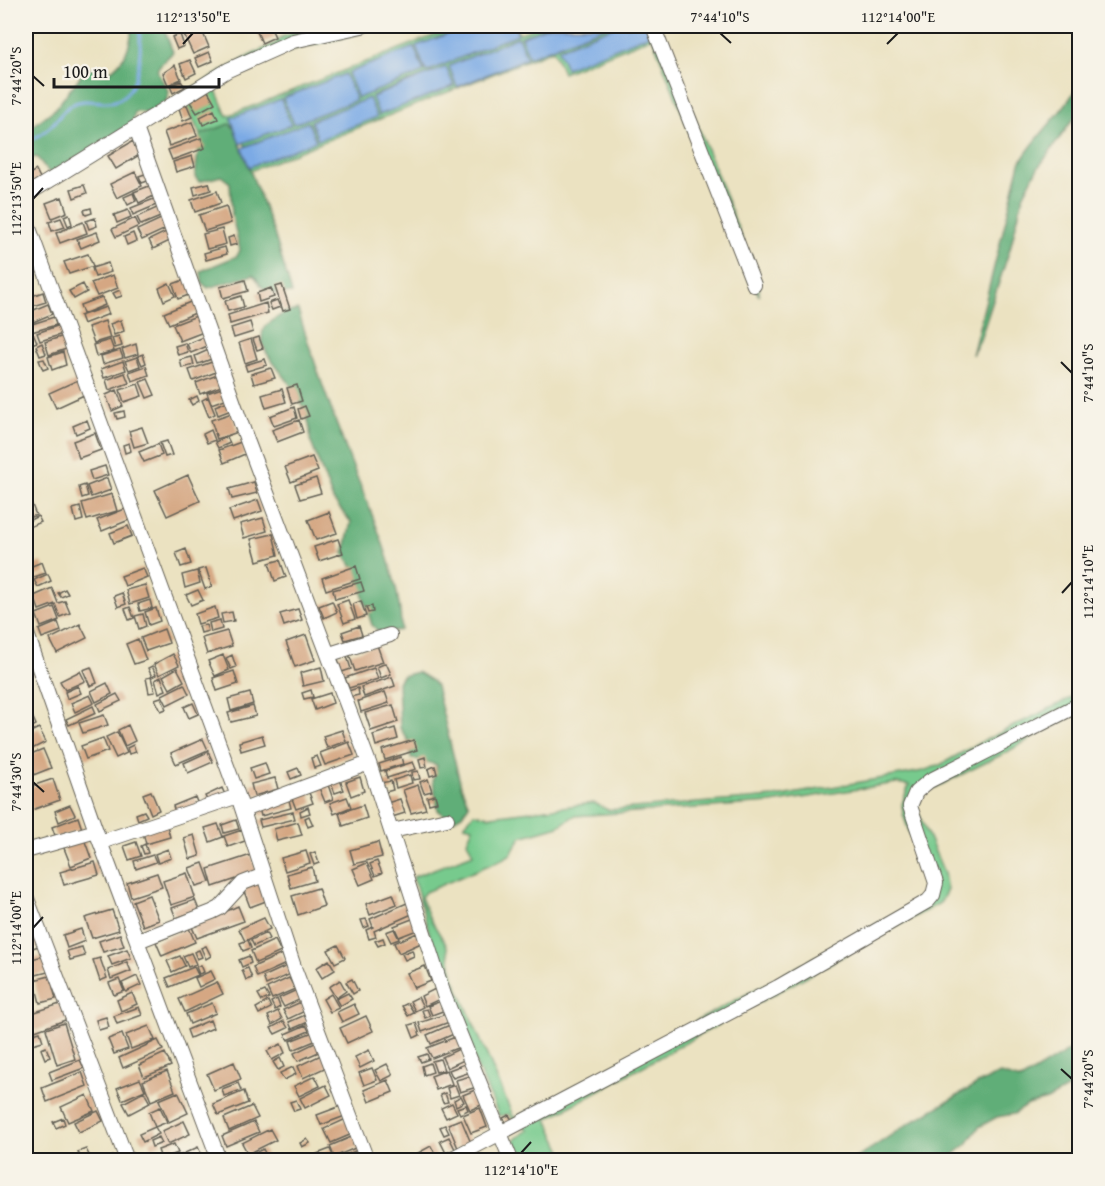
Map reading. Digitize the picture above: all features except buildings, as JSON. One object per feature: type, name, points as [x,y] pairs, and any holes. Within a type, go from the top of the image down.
[{"type":"street","points":[[26,195],[206,82],[293,41],[362,26]]},
{"type":"street","points":[[653,26],[754,285]]},
{"type":"street","points":[[136,128],[247,440],[330,654],[369,763],[444,995],[511,1161]]},
{"type":"street","points":[[26,220],[238,796],[306,1001],[367,1161]]},
{"type":"street","points":[[26,631],[98,836],[219,1161]]},
{"type":"street","points":[[330,654],[390,636]]},
{"type":"street","points":[[449,1161],[778,987],[928,901],[936,888],[936,882],[910,806],[915,792],[929,781],[1080,704]]},
{"type":"street","points":[[243,810],[369,763]]},
{"type":"street","points":[[26,851],[98,836],[238,796]]},
{"type":"street","points":[[392,831],[447,819]]},
{"type":"street","points":[[138,941],[220,908],[243,883],[264,875]]},
{"type":"street","points":[[26,896],[127,1161]]},
{"type":"green space","points":[[132,26],[163,26],[173,52],[157,69],[169,92],[166,101],[148,113],[135,112],[132,124],[50,174],[37,157],[26,159],[26,131],[56,108],[85,70],[94,68],[107,73],[113,69],[126,53]]},
{"type":"green space","points":[[315,26],[379,26],[347,37],[275,54],[215,88],[227,116],[458,26],[469,26],[416,46],[426,72],[517,34],[514,26],[520,33],[539,26],[548,26],[521,37],[530,57],[607,26],[615,26],[558,49],[566,68],[650,34],[647,26],[659,26],[759,282],[759,296],[731,237],[652,37],[563,73],[553,50],[250,171],[249,167],[316,141],[309,123],[245,146],[244,142],[291,125],[281,99],[231,118],[234,128],[229,124],[200,135],[182,94],[276,43],[282,37]],"holes":[[[518,37],[527,58],[457,86],[450,66]],[[414,47],[423,72],[358,98],[348,73]],[[446,67],[454,86],[379,115],[372,96]],[[345,74],[355,100],[294,124],[283,98]],[[369,98],[376,117],[318,139],[311,121]]]},
{"type":"green space","points":[[1079,83],[1079,111],[1036,171],[1023,197],[1010,249],[980,340],[972,355],[1020,163],[1034,142],[1066,104]]},
{"type":"green space","points":[[229,124],[234,128],[274,233],[292,293],[272,293],[262,287],[253,275],[208,288],[202,283],[201,271],[237,256],[240,250],[232,216],[230,183],[221,176],[199,182],[195,177],[200,135]]},
{"type":"green space","points":[[298,310],[328,402],[390,565],[400,610],[401,630],[380,633],[372,625],[355,570],[344,554],[351,522],[333,500],[310,440],[309,426],[301,403],[262,342],[265,326],[284,313]]},
{"type":"green space","points":[[417,672],[436,686],[461,786],[469,805],[462,815],[451,821],[438,810],[433,781],[437,765],[411,758],[408,740],[400,728],[398,682],[402,676]]},
{"type":"green space","points":[[1079,694],[1079,712],[1003,754],[924,793],[916,807],[944,873],[947,890],[940,903],[547,1119],[566,1160],[522,1160],[514,1140],[529,1129],[512,1120],[508,1114],[499,1116],[451,1008],[413,877],[473,854],[467,841],[473,827],[464,825],[474,813],[491,816],[594,803],[608,810],[775,797],[923,771],[940,765],[979,743]],"holes":[[[896,783],[909,785],[902,804],[903,814],[929,889],[920,901],[516,1118],[513,1116],[454,978],[447,946],[429,917],[421,897],[425,892],[501,860],[511,854],[521,837],[559,826],[574,816],[771,803]]]},
{"type":"green space","points":[[1079,1044],[1079,1082],[1047,1100],[1028,1105],[1014,1114],[997,1117],[979,1127],[967,1144],[947,1160],[854,1160],[908,1124],[983,1081],[1000,1074],[1021,1080]]},
{"type":"water","points":[[469,26],[514,26],[518,34],[426,72],[416,46]]},
{"type":"water","points":[[548,26],[607,26],[529,57],[521,37]]},
{"type":"water","points":[[615,26],[647,26],[651,34],[566,68],[558,49]]},
{"type":"water","points":[[518,37],[527,58],[457,87],[449,66]]},
{"type":"water","points":[[414,47],[424,72],[358,98],[348,73]]},
{"type":"water","points":[[446,67],[454,86],[379,115],[372,97]]},
{"type":"water","points":[[345,74],[356,100],[294,124],[283,98]]},
{"type":"water","points":[[369,98],[377,117],[318,140],[311,121]]},
{"type":"water","points":[[281,99],[291,125],[240,144],[231,118]]},
{"type":"water","points":[[308,122],[316,141],[249,167],[242,148]]},
{"type":"waterway","points":[[26,144],[49,128],[71,105],[84,101],[118,100],[127,93],[137,73],[140,48],[139,26]]}]
